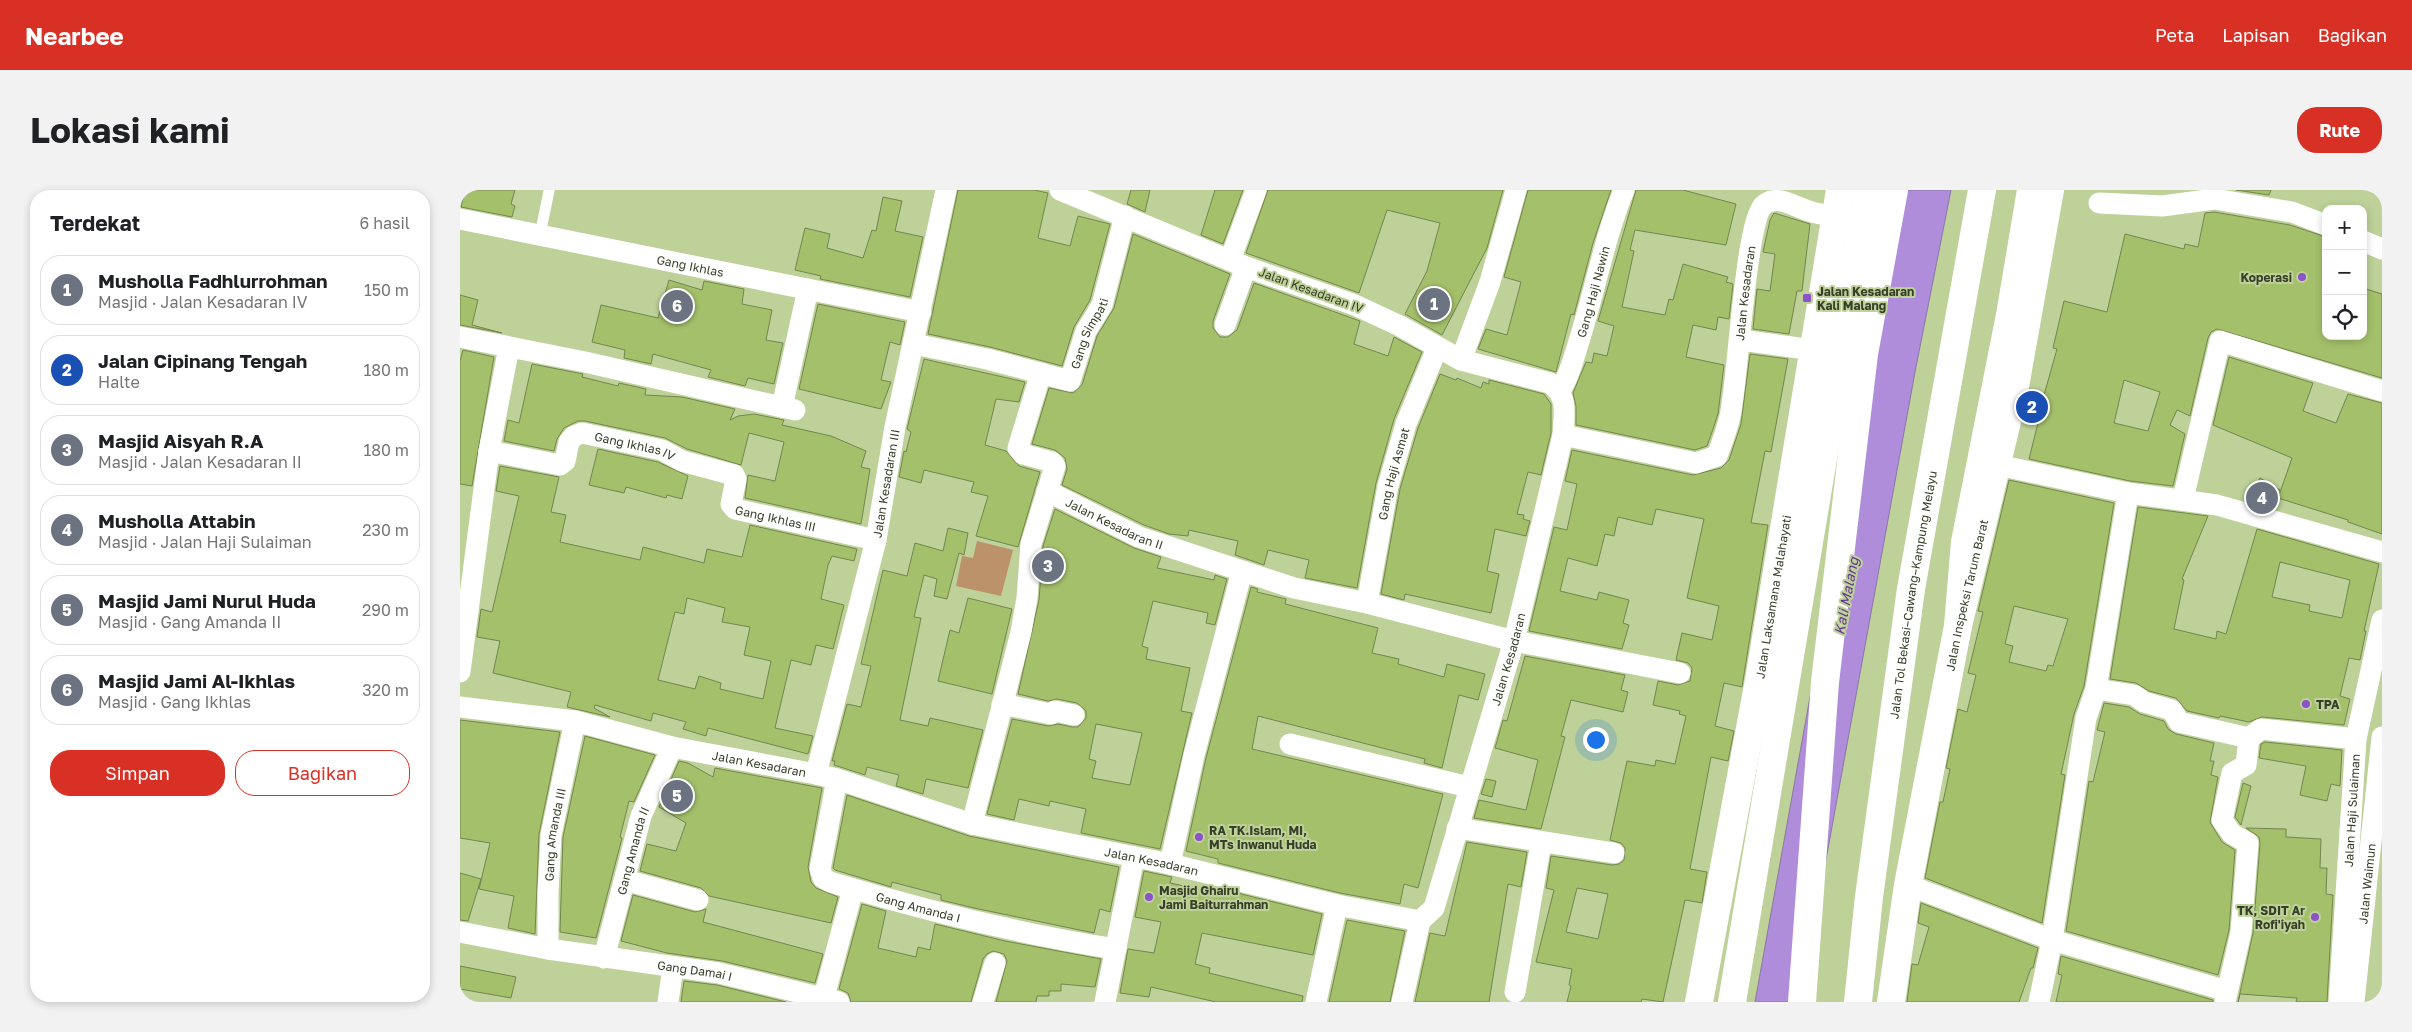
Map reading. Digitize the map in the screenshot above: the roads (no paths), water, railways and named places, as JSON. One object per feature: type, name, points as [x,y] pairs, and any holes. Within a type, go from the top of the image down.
[{"type":"main road","points":[[1732,1002],[1868,190]]},
{"type":"main road","points":[[1802,1002],[1825,682],[1864,354],[1894,190]]},
{"type":"main road","name":"Jalan Tol Bekasi–Cawang–Kampung Melayu","points":[[1858,1002],[1869,898],[1911,589],[1982,190]]},
{"type":"main road","points":[[1958,626],[1965,542],[2010,315],[2031,190]]},
{"type":"main road","name":"Jalan Inspeksi Tarum Barat","points":[[1891,1002],[1908,885],[1958,626],[2014,392],[2050,190]]},
{"type":"main road","name":"Jalan Laksamana Malahayati","points":[[1698,1002],[1759,680],[1837,203]]},
{"type":"street","name":"Jalan Kesadaran III","points":[[816,774],[876,540],[895,427],[946,190]]},
{"type":"street","name":"Jalan Kesadaran IV","points":[[1060,190],[1238,263],[1355,305],[1400,326],[1461,360],[1550,383],[1560,392]]},
{"type":"street","points":[[1225,325],[1256,190]]},
{"type":"street","points":[[1461,360],[1490,282],[1516,190]]},
{"type":"street","name":"Gang Haji Nawin","points":[[1560,392],[1567,380],[1587,318],[1598,270],[1624,190]]},
{"type":"street","points":[[2099,203],[2162,206],[2214,199],[2292,212],[2322,224]]},
{"type":"street","name":"Jalan Kesadaran","points":[[1563,435],[1696,463],[1716,456],[1730,415],[1741,340],[1748,260],[1759,212],[1765,204],[1774,200],[1787,202],[1811,212],[1837,203]]},
{"type":"street","name":"Gang Simpati","points":[[914,344],[1041,372],[1070,381],[1086,331],[1102,305],[1124,216]]},
{"type":"street","name":"Gang Ikhlas","points":[[460,219],[921,312]]},
{"type":"street","points":[[2367,242],[2382,248]]},
{"type":"street","points":[[460,337],[788,408],[808,289]]},
{"type":"street","points":[[1741,340],[1813,350]]},
{"type":"street","points":[[2183,499],[2220,341],[2382,391]]},
{"type":"street","points":[[460,672],[489,451],[510,347]]},
{"type":"street","name":"Gang Haji Asmat","points":[[1367,603],[1388,486],[1406,424],[1437,348]]},
{"type":"street","points":[[972,824],[1021,632],[1027,598],[1031,544],[1054,464],[1023,454],[1018,448],[1041,372]]},
{"type":"street","name":"Jalan Kesadaran","points":[[460,707],[575,721],[672,748],[816,774],[837,779],[972,824],[1170,864],[1337,905],[1420,921],[1434,908],[1456,828],[1514,642],[1563,435],[1564,402],[1560,392]]},
{"type":"street","name":"Gang Ikhlas IV","points":[[489,451],[563,464],[568,442],[574,436],[582,433],[662,450],[682,461]]},
{"type":"street","name":"Gang Ikhlas III","points":[[682,461],[734,475],[736,478],[731,504],[735,509],[876,540]]},
{"type":"street","points":[[1998,465],[2128,493],[2217,505],[2382,552]]},
{"type":"street","name":"Jalan Kesadaran II","points":[[1047,491],[1139,537],[1294,588],[1367,603],[1514,642],[1680,673]]},
{"type":"street","points":[[2039,1002],[2052,940],[2086,718],[2096,689],[2128,493]]},
{"type":"street","points":[[1170,864],[1194,755],[1242,571]]},
{"type":"street","name":"Jalan Haji Sulaiman","points":[[2339,1002],[2356,739],[2382,620]]},
{"type":"street","points":[[2096,689],[2134,695],[2144,702],[2172,710],[2179,722],[2249,738]]},
{"type":"street","points":[[1002,704],[1051,714],[1055,711],[1074,715]]},
{"type":"street","name":"Gang Amanda III","points":[[548,949],[551,835],[575,721]]},
{"type":"street","points":[[1908,885],[2052,940],[2226,996],[2235,965],[2241,932],[2248,843],[2232,834],[2222,820],[2232,773],[2246,765],[2249,738],[2261,729],[2356,739]]},
{"type":"street","name":"Jalan Waimun","points":[[2354,1002],[2382,737]]},
{"type":"street","points":[[1290,744],[1469,787]]},
{"type":"street","name":"Gang Amanda II","points":[[604,958],[641,816],[672,748]]},
{"type":"street","name":"Gang Amanda I","points":[[837,779],[821,874],[830,882],[1050,939],[1116,949]]},
{"type":"street","points":[[1456,828],[1541,843],[1614,853]]},
{"type":"street","points":[[1515,992],[1541,843]]},
{"type":"street","points":[[1106,1002],[1134,857]]},
{"type":"street","points":[[625,880],[698,900]]},
{"type":"street","points":[[832,1000],[853,889]]},
{"type":"street","points":[[1316,1002],[1337,905]]},
{"type":"street","points":[[1402,1002],[1420,921]]},
{"type":"street","name":"Gang Damai I","points":[[460,932],[604,958],[719,973],[832,1000]]},
{"type":"street","points":[[983,1002],[995,963]]},
{"type":"street","points":[[668,1002],[673,967]]},
{"type":"lane","points":[[540,235],[549,191]]},
{"type":"water","name":"Kali Malang","points":[[1905,190],[1951,190],[1915,372],[1800,1002],[1755,1002],[1870,364]]},
{"type":"place","name":"Koperasi","points":[[2302,277]]},
{"type":"place","name":"Jalan Kesadaran Kali Malang","points":[[1807,298]]},
{"type":"place","name":"Musholla Fadhlurrohman","points":[[1434,304]]},
{"type":"place","name":"Masjid Jami Al-Ikhlas","points":[[677,306]]},
{"type":"place","name":"Jalan Cipinang Tengah","points":[[2032,407]]},
{"type":"place","name":"Musholla Attabin","points":[[2262,498]]},
{"type":"place","name":"Masjid Aisyah R.A","points":[[1048,566]]},
{"type":"place","name":"TPA","points":[[2306,704]]},
{"type":"place","name":"Masjid Jami Nurul Huda","points":[[677,796]]},
{"type":"place","name":"RA TK.Islam, MI, MTs Inwanul Huda","points":[[1199,837]]},
{"type":"place","name":"Masjid Ghairu Jami Baiturrahman","points":[[1149,897]]},
{"type":"place","name":"TK, SDIT Ar Rofi'iyah","points":[[2315,917]]}]
